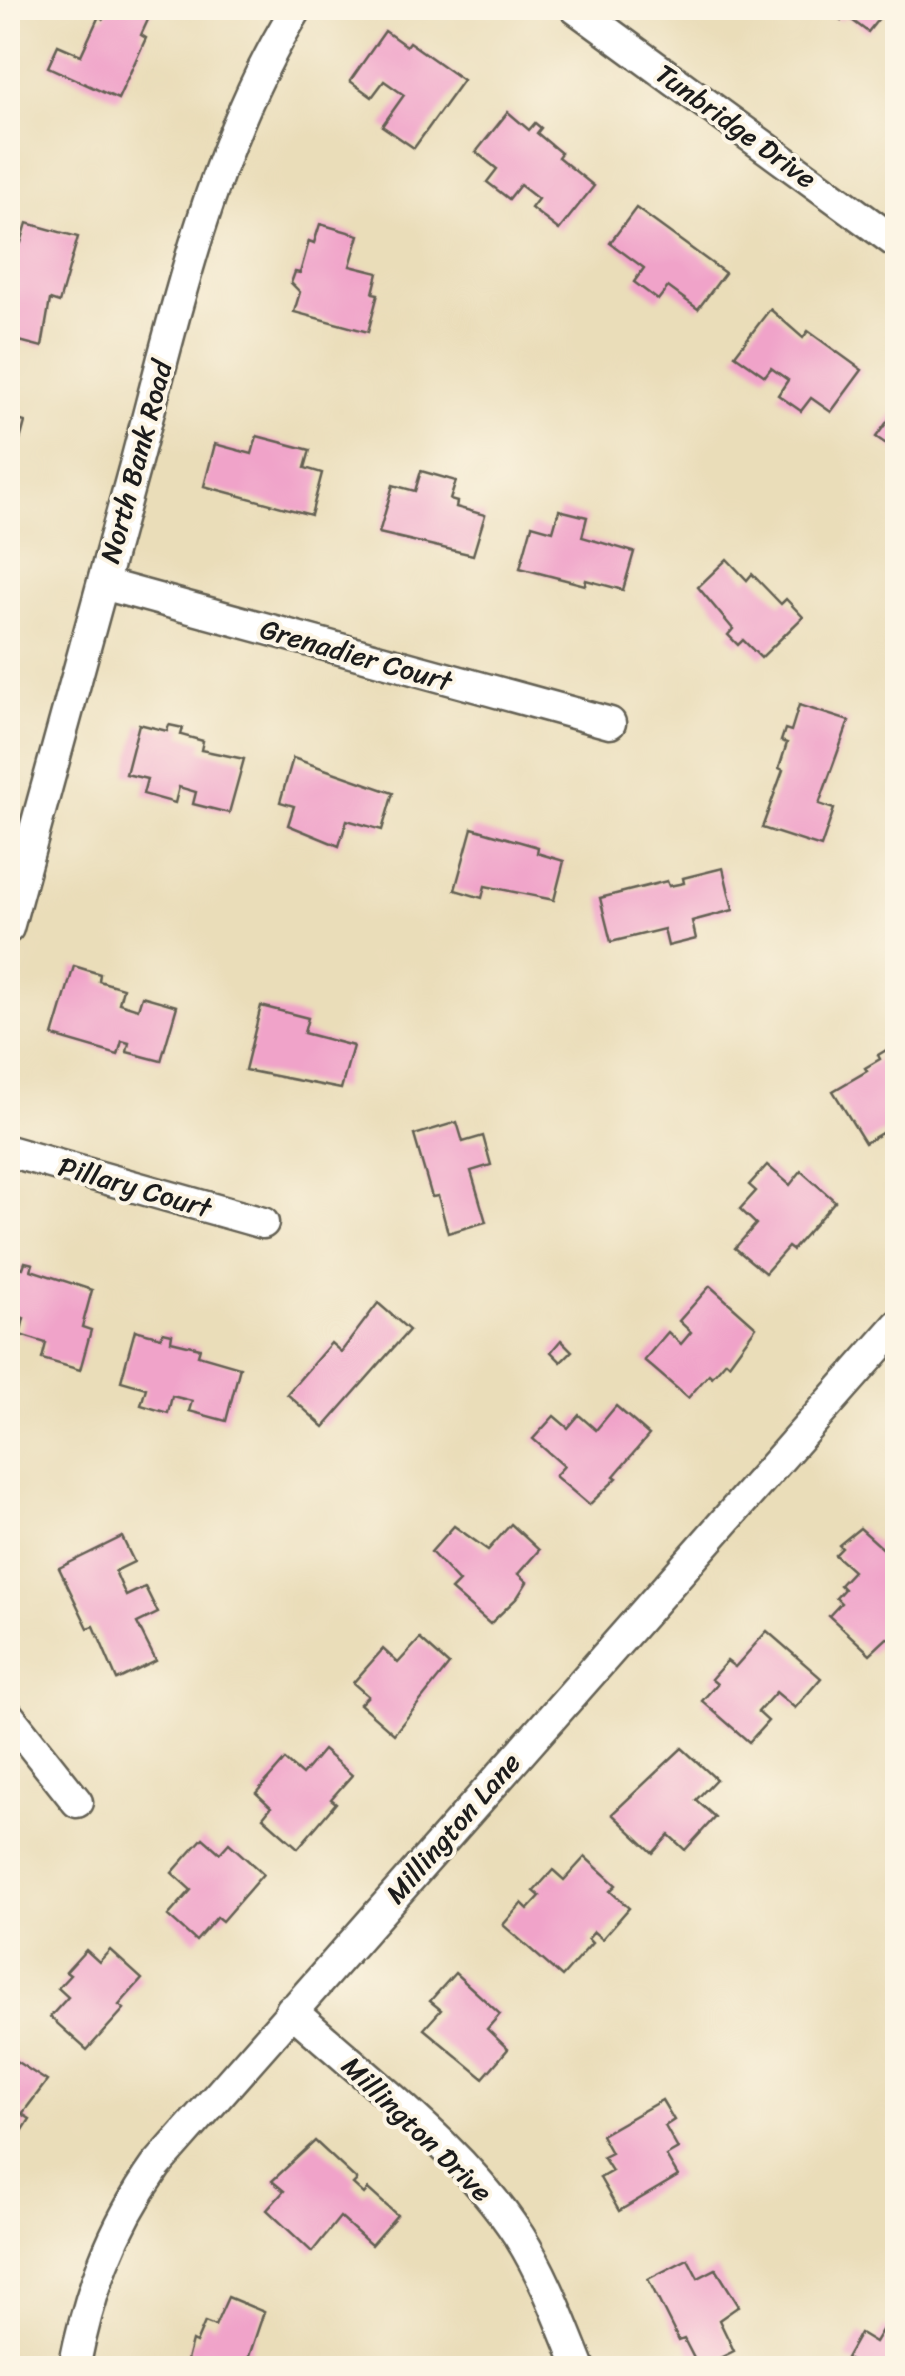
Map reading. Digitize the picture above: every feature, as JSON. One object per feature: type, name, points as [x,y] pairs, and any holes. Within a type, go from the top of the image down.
[{"type":"street","name":"North Bank Road","points":[[8,928],[169,335],[215,190],[254,85],[297,8]]},
{"type":"street","name":"Tunbridge Drive","points":[[575,8],[898,244]]},
{"type":"street","name":"Grenadier Court","points":[[103,584],[610,722]]},
{"type":"street","name":"Pillary Court","points":[[8,1151],[262,1223]]},
{"type":"street","name":"Millington Lane","points":[[74,2368],[91,2288],[137,2193],[291,2010],[898,1325]]},
{"type":"street","points":[[8,1716],[77,1802]]},
{"type":"street","name":"Millington Drive","points":[[291,2010],[490,2196],[520,2238],[580,2368]]},
{"type":"building","points":[[108,8],[153,9],[141,35],[146,38],[118,99],[48,67],[58,45],[81,55],[99,16],[103,19]]},
{"type":"building","points":[[832,8],[887,8],[868,32],[845,15],[841,21],[829,12]]},
{"type":"building","points":[[385,31],[406,46],[409,42],[463,80],[414,148],[382,126],[404,95],[384,81],[372,97],[350,81]]},
{"type":"building","points":[[508,112],[529,130],[535,123],[541,128],[537,133],[561,153],[558,157],[594,186],[559,230],[531,208],[538,199],[520,185],[509,199],[487,182],[497,169],[476,152]]},
{"type":"building","points":[[636,208],[725,273],[698,309],[668,287],[658,300],[634,282],[644,268],[610,243]]},
{"type":"building","points":[[27,223],[78,237],[59,303],[50,300],[42,347],[8,338],[8,296],[14,275],[8,273],[8,239],[21,243]]},
{"type":"building","points":[[320,224],[359,235],[350,266],[378,273],[373,293],[378,294],[368,332],[294,312],[300,292],[291,283],[295,272],[300,273],[309,241],[314,243]]},
{"type":"building","points":[[770,309],[803,338],[808,331],[862,370],[831,412],[811,398],[801,411],[778,395],[788,380],[771,368],[765,376],[735,355]]},
{"type":"building","points":[[898,407],[898,452],[876,437]]},
{"type":"building","points":[[8,417],[25,422],[9,481],[8,481]]},
{"type":"building","points":[[257,436],[310,450],[305,468],[322,473],[311,515],[204,486],[215,444],[252,454]]},
{"type":"building","points":[[421,471],[456,481],[450,500],[457,502],[456,507],[485,515],[473,555],[379,533],[393,485],[415,491]]},
{"type":"building","points":[[559,510],[587,517],[582,537],[634,552],[623,590],[586,580],[585,585],[520,568],[532,525],[553,531]]},
{"type":"building","points":[[727,559],[747,580],[752,574],[781,604],[786,599],[803,617],[761,658],[743,640],[738,645],[728,635],[733,629],[698,587]]},
{"type":"building","points":[[799,705],[849,721],[819,804],[834,809],[821,847],[762,828],[783,770],[779,768],[787,743],[781,741],[785,729],[791,731]]},
{"type":"building","points":[[139,724],[167,731],[169,725],[183,728],[181,735],[203,741],[201,750],[244,759],[229,813],[193,804],[196,792],[179,787],[175,803],[143,794],[147,779],[126,774]]},
{"type":"building","points":[[293,758],[393,793],[382,830],[347,820],[339,846],[288,825],[294,806],[280,802]]},
{"type":"building","points":[[472,828],[538,847],[537,853],[564,861],[554,900],[485,886],[482,898],[455,890]]},
{"type":"building","points":[[723,868],[733,910],[692,921],[696,939],[668,946],[664,929],[611,942],[600,898],[667,881],[669,886],[684,883],[683,878]]},
{"type":"building","points":[[74,966],[100,974],[99,981],[123,988],[119,1003],[138,1009],[142,996],[177,1006],[161,1061],[127,1052],[129,1043],[122,1041],[118,1055],[53,1036]]},
{"type":"building","points":[[261,1006],[308,1018],[304,1033],[353,1046],[341,1089],[245,1070]]},
{"type":"building","points":[[898,1043],[898,1123],[865,1143],[833,1091],[867,1071],[865,1068],[880,1059],[878,1055]]},
{"type":"building","points":[[457,1122],[463,1142],[483,1136],[491,1165],[471,1171],[486,1222],[448,1233],[438,1196],[432,1197],[414,1135]]},
{"type":"building","points":[[767,1165],[790,1185],[801,1171],[835,1201],[792,1250],[788,1247],[765,1273],[735,1248],[756,1224],[740,1209],[756,1191],[749,1185]]},
{"type":"building","points":[[25,1262],[33,1264],[31,1270],[92,1290],[82,1327],[91,1330],[80,1370],[42,1359],[46,1343],[20,1335],[24,1318],[8,1313],[8,1264],[23,1268]]},
{"type":"building","points":[[710,1286],[756,1327],[729,1364],[726,1361],[712,1377],[709,1374],[688,1398],[644,1360],[668,1332],[681,1344],[691,1332],[679,1321]]},
{"type":"building","points":[[378,1303],[409,1330],[324,1427],[287,1394],[331,1343],[341,1352]]},
{"type":"building","points":[[135,1330],[161,1337],[163,1332],[172,1334],[171,1341],[200,1348],[198,1355],[240,1367],[226,1421],[189,1411],[192,1401],[172,1396],[168,1413],[141,1405],[146,1388],[121,1381]]},
{"type":"building","points":[[561,1340],[572,1351],[561,1362],[551,1352]]},
{"type":"building","points":[[616,1406],[649,1435],[614,1476],[617,1478],[589,1505],[555,1476],[564,1466],[533,1439],[554,1416],[568,1428],[579,1415],[596,1430]]},
{"type":"building","points":[[511,1524],[539,1550],[518,1574],[527,1582],[517,1598],[490,1624],[451,1590],[459,1582],[431,1552],[454,1526],[488,1550]]},
{"type":"building","points":[[860,1528],[898,1562],[898,1639],[887,1638],[870,1654],[829,1616],[841,1603],[836,1598],[844,1589],[840,1585],[853,1571],[835,1555],[842,1548],[839,1545]]},
{"type":"building","points":[[122,1537],[134,1562],[115,1571],[126,1596],[145,1587],[158,1613],[137,1623],[156,1661],[117,1680],[94,1626],[88,1628],[59,1568]]},
{"type":"building","points":[[767,1631],[821,1678],[795,1708],[776,1692],[758,1712],[768,1721],[749,1742],[702,1701],[717,1684],[711,1679],[727,1661],[735,1667]]},
{"type":"building","points":[[420,1639],[449,1665],[394,1734],[360,1704],[368,1696],[353,1683],[383,1649],[398,1663]]},
{"type":"building","points":[[682,1748],[716,1779],[696,1800],[715,1817],[685,1850],[669,1835],[653,1853],[612,1814]]},
{"type":"building","points":[[323,1750],[352,1775],[331,1799],[336,1803],[298,1848],[263,1817],[271,1807],[256,1793],[285,1760],[302,1775]]},
{"type":"building","points":[[203,1838],[220,1853],[229,1843],[263,1874],[222,1921],[217,1917],[196,1941],[168,1916],[191,1890],[172,1873]]},
{"type":"building","points":[[585,1857],[616,1885],[610,1891],[629,1908],[602,1939],[594,1932],[588,1939],[592,1943],[562,1977],[503,1925],[522,1903],[528,1909],[540,1896],[534,1891],[553,1870],[564,1880]]},
{"type":"building","points":[[86,1950],[99,1962],[110,1950],[142,1979],[119,2005],[124,2009],[87,2050],[50,2017],[68,1997],[58,1988],[70,1975],[66,1972]]},
{"type":"building","points":[[455,1973],[500,2014],[487,2029],[508,2049],[483,2078],[424,2029],[441,2010],[430,2001]]},
{"type":"building","points":[[8,2056],[47,2081],[22,2114],[30,2119],[8,2154]]},
{"type":"building","points":[[662,2100],[674,2120],[665,2126],[678,2149],[666,2156],[678,2176],[619,2211],[600,2178],[612,2171],[603,2157],[611,2153],[601,2135]]},
{"type":"building","points":[[315,2141],[357,2180],[353,2184],[364,2194],[368,2189],[397,2215],[371,2245],[340,2217],[312,2252],[267,2210],[284,2191],[272,2181]]},
{"type":"building","points":[[688,2259],[698,2278],[716,2269],[739,2306],[719,2320],[734,2351],[699,2368],[684,2339],[679,2341],[648,2279]]},
{"type":"building","points":[[228,2297],[264,2312],[245,2368],[185,2368],[192,2341],[196,2343],[205,2322],[215,2326]]},
{"type":"building","points":[[884,2327],[898,2335],[898,2368],[863,2368],[846,2358],[860,2333],[875,2342]]}]
